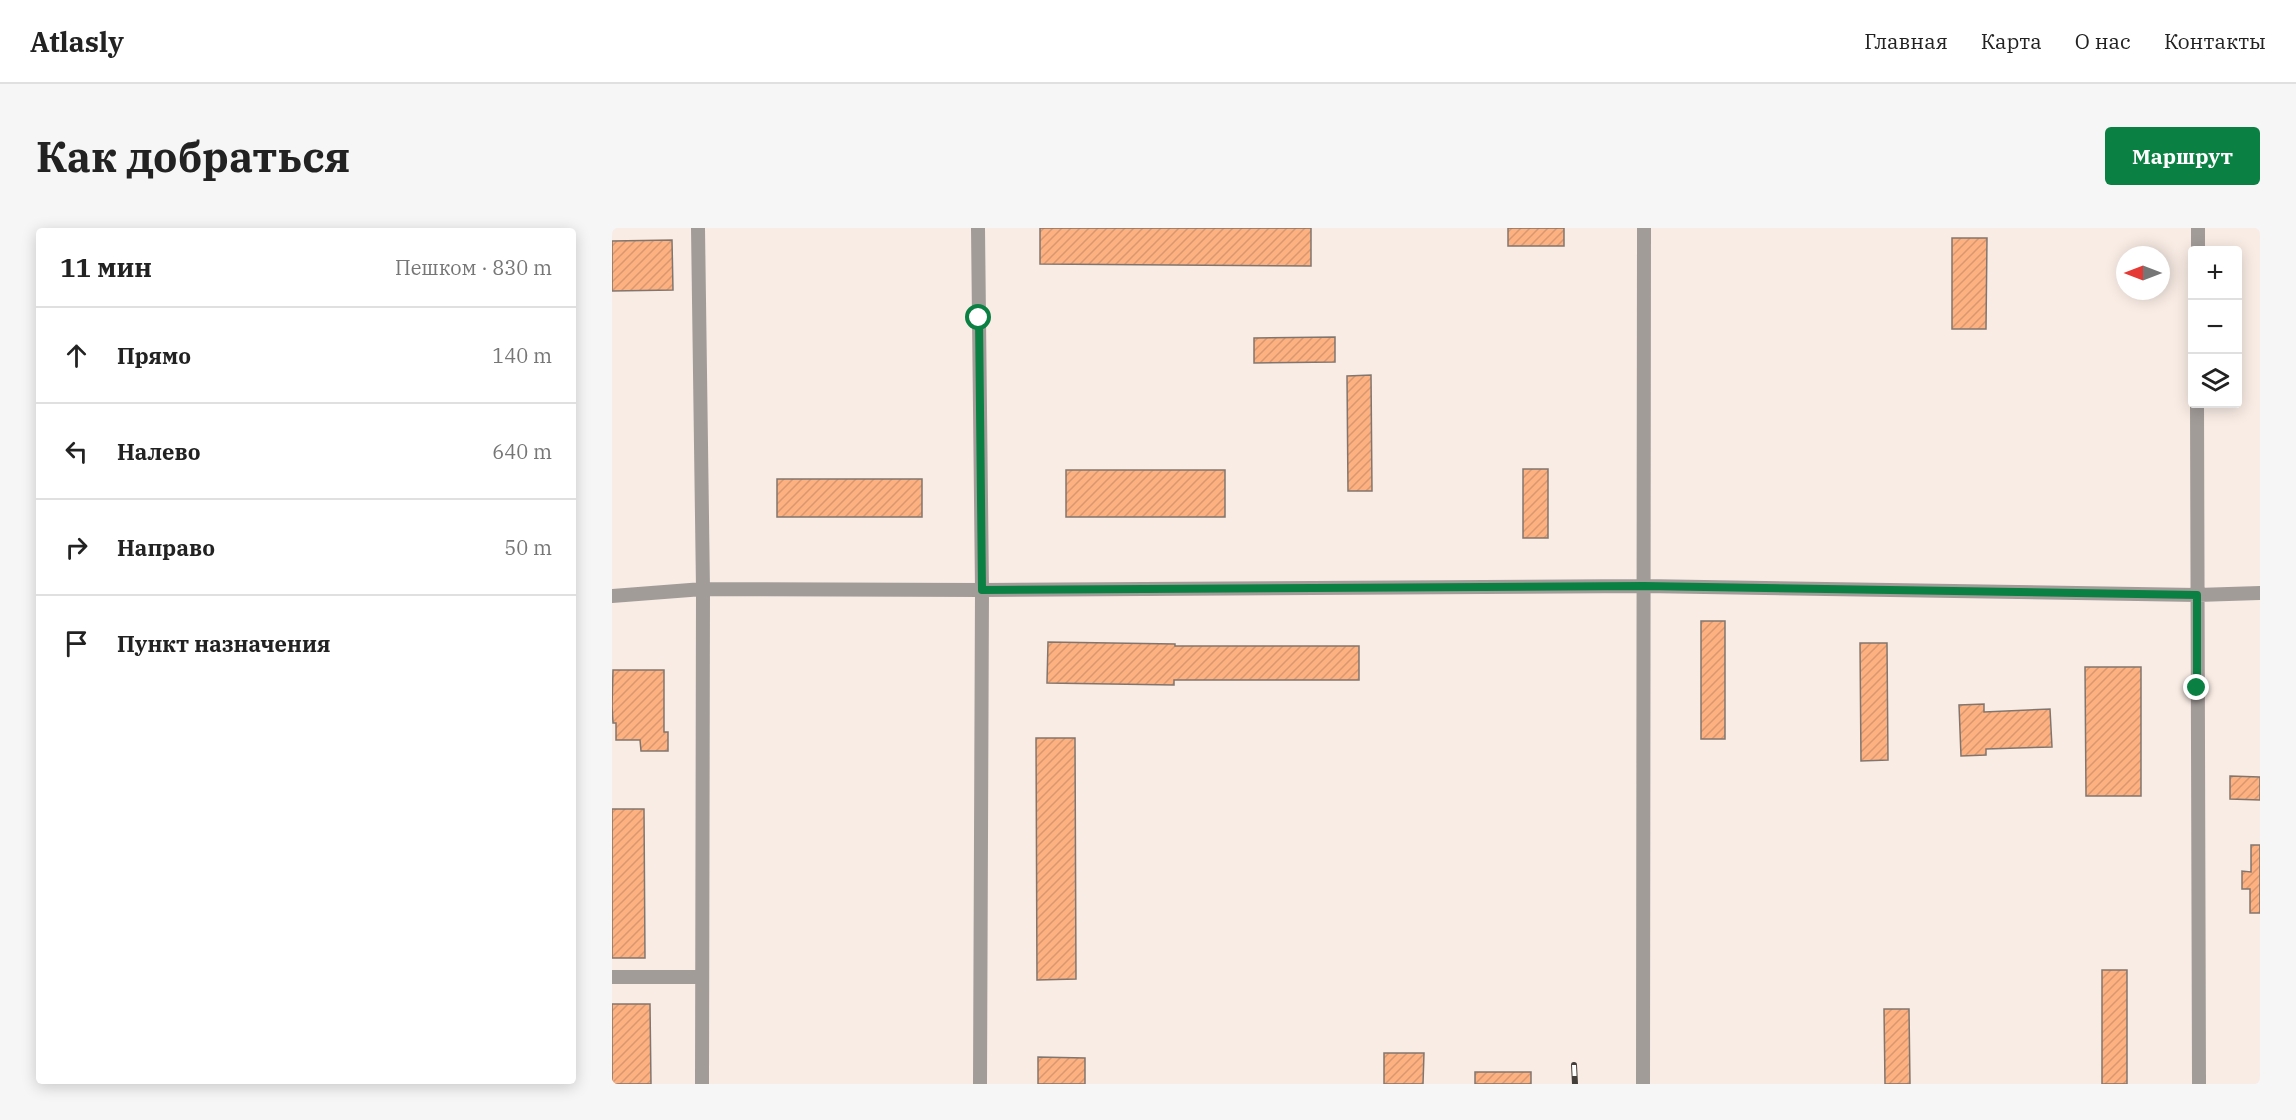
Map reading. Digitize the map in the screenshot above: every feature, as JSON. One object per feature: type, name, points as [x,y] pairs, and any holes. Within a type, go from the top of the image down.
[{"type":"lane","points":[[698,228],[703,589],[702,1084]]},
{"type":"lane","points":[[978,228],[982,590],[980,1084]]},
{"type":"lane","points":[[1643,1084],[1644,228]]},
{"type":"lane","points":[[2198,228],[2198,246]]},
{"type":"lane","points":[[2197,408],[2199,1084]]},
{"type":"lane","points":[[612,596],[703,589],[982,590],[1644,586],[2197,595],[2260,593]]},
{"type":"lane","points":[[612,977],[702,977]]},
{"type":"building","points":[[1040,228],[1311,228],[1311,266],[1040,264]]},
{"type":"building","points":[[1508,228],[1564,228],[1564,246],[1508,246]]},
{"type":"building","points":[[1952,238],[1987,238],[1986,329],[1952,329]]},
{"type":"building","points":[[672,240],[673,290],[612,291],[612,241]]},
{"type":"building","points":[[1335,337],[1335,362],[1254,363],[1254,338]]},
{"type":"building","points":[[1371,375],[1372,491],[1348,491],[1347,376]]},
{"type":"building","points":[[1523,469],[1548,469],[1548,538],[1523,538]]},
{"type":"building","points":[[1066,470],[1225,470],[1225,517],[1066,517]]},
{"type":"building","points":[[777,479],[922,479],[922,517],[777,517]]},
{"type":"building","points":[[1701,621],[1725,621],[1725,739],[1701,739]]},
{"type":"building","points":[[1048,642],[1175,644],[1175,646],[1359,646],[1359,680],[1174,680],[1174,685],[1047,683]]},
{"type":"building","points":[[1860,643],[1887,643],[1888,760],[1861,761]]},
{"type":"building","points":[[2085,667],[2141,667],[2141,796],[2086,796]]},
{"type":"building","points":[[613,670],[664,670],[664,732],[668,732],[668,751],[641,751],[640,740],[616,740],[616,723],[613,723],[612,706]]},
{"type":"building","points":[[1984,704],[1984,712],[2050,709],[2052,747],[1986,749],[1986,755],[1961,756],[1959,705]]},
{"type":"building","points":[[1036,738],[1075,738],[1076,979],[1037,980]]},
{"type":"building","points":[[2230,776],[2260,777],[2260,800],[2230,799]]},
{"type":"building","points":[[612,809],[644,809],[645,958],[612,958]]},
{"type":"building","points":[[2251,845],[2260,845],[2260,913],[2250,913],[2250,889],[2242,889],[2242,871],[2251,872]]},
{"type":"building","points":[[2102,970],[2127,970],[2127,1084],[2102,1084]]},
{"type":"building","points":[[612,1004],[650,1004],[651,1084],[612,1084]]},
{"type":"building","points":[[1884,1009],[1909,1009],[1910,1084],[1885,1084]]},
{"type":"building","points":[[1384,1053],[1424,1053],[1423,1084],[1384,1084]]},
{"type":"building","points":[[1038,1057],[1085,1058],[1085,1084],[1038,1084]]},
{"type":"building","points":[[1475,1072],[1531,1072],[1531,1084],[1475,1084]]},
{"type":"railway","points":[[1574,1065],[1575,1084]]},
{"type":"route","points":[[979,318],[982,590],[1644,586],[2197,595],[2197,688]]}]
